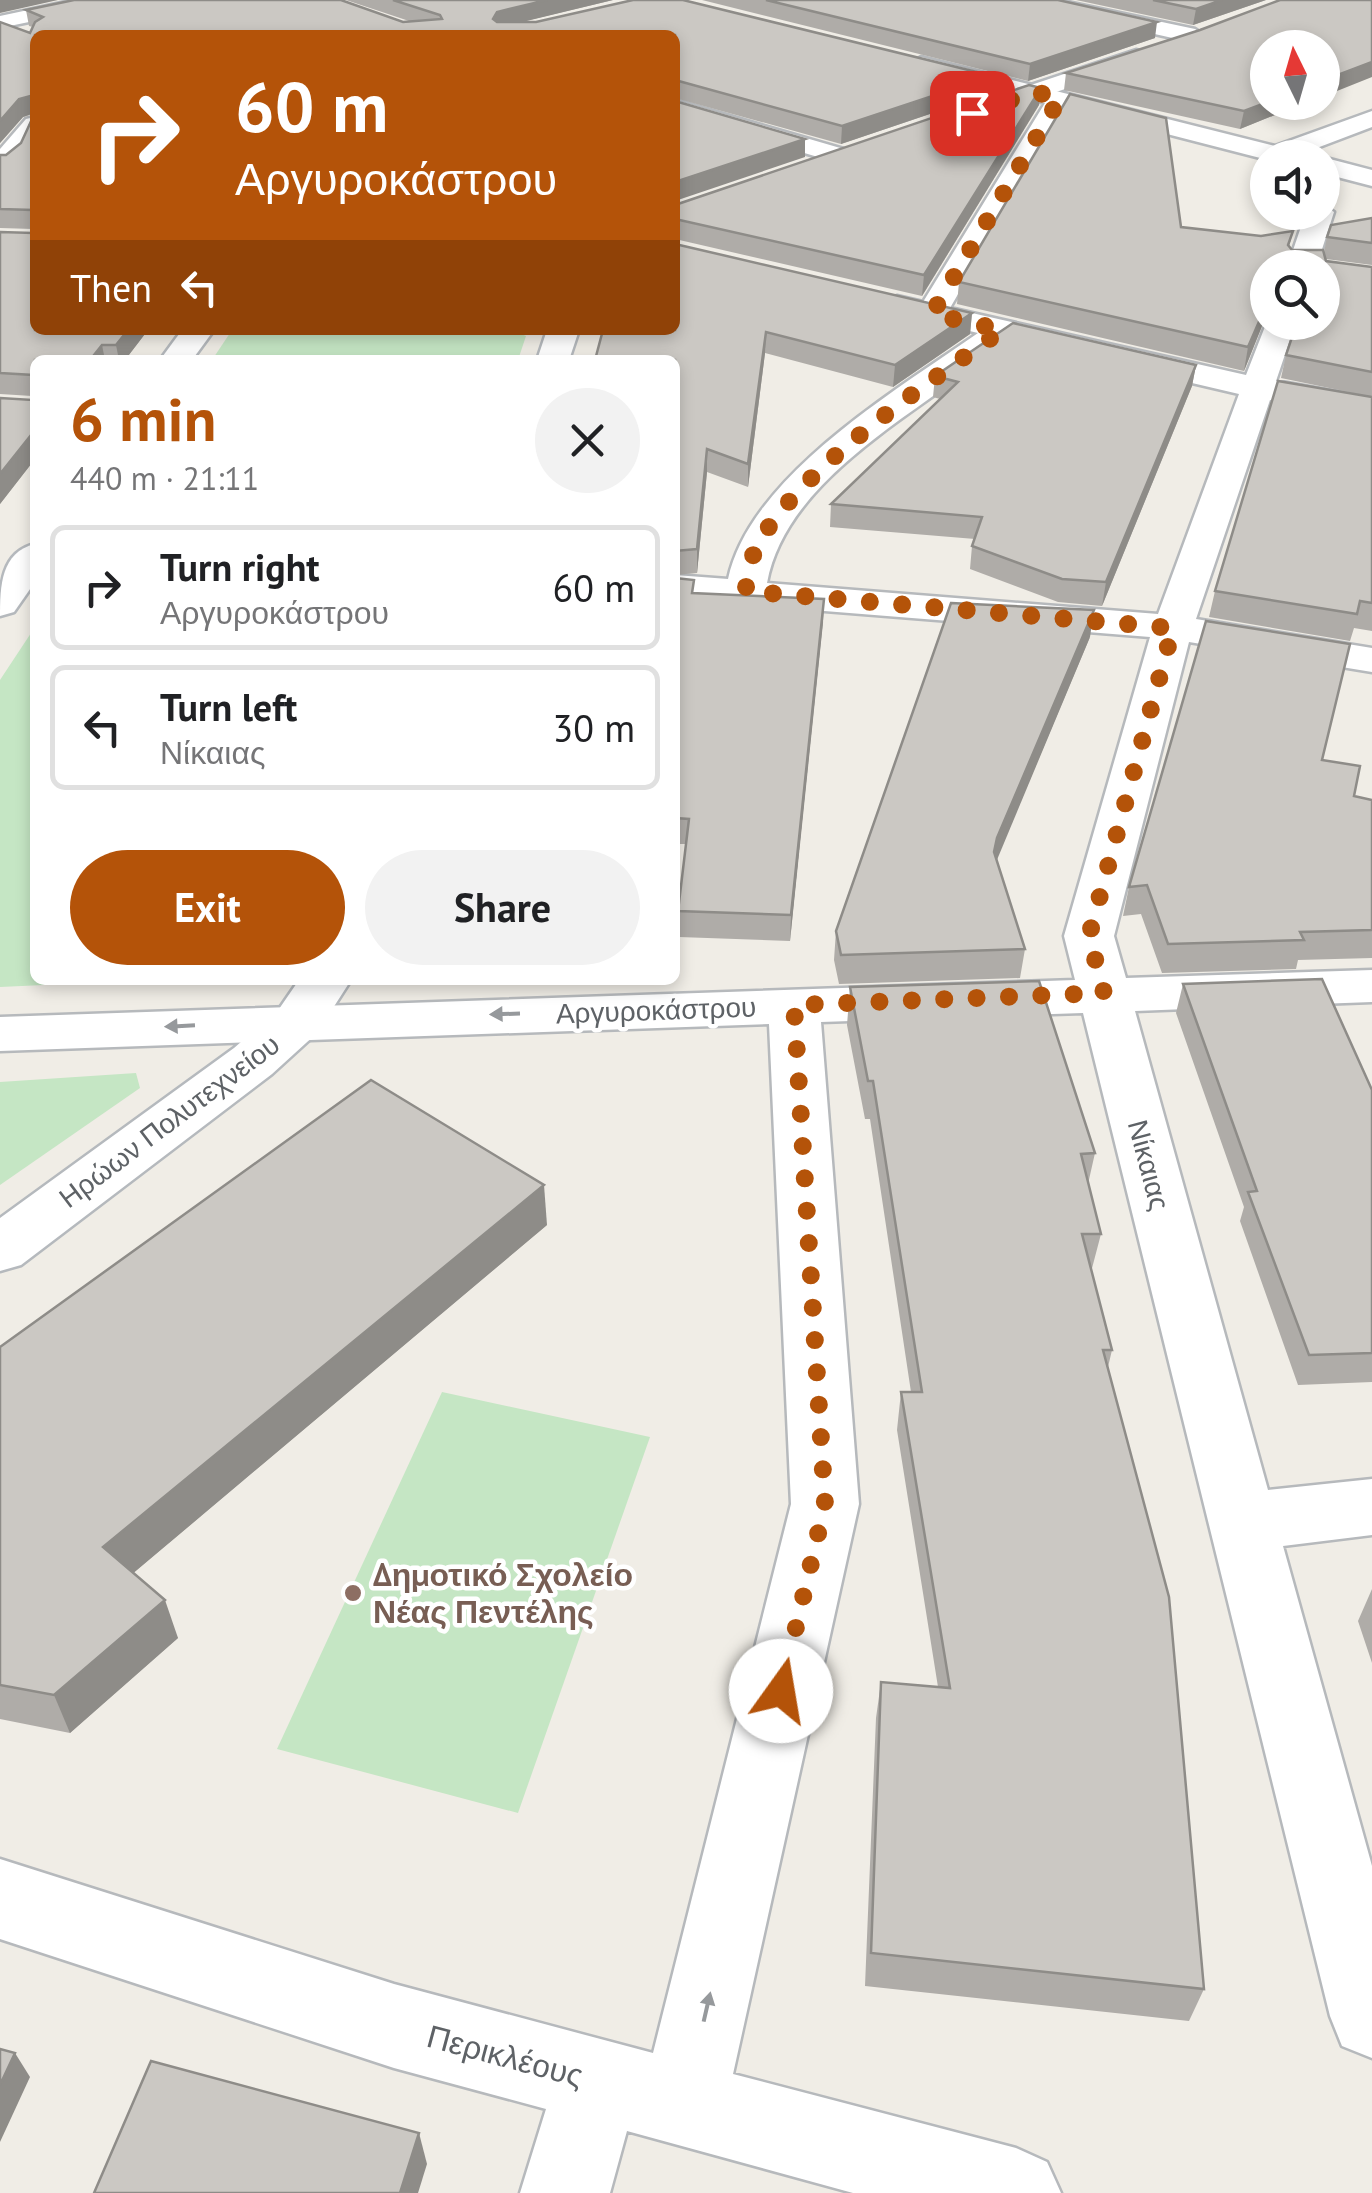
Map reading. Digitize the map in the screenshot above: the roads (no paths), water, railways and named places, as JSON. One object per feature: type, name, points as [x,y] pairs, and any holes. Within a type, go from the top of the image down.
[{"type":"street","points":[[0,24],[106,0]]},
{"type":"street","points":[[948,121],[1048,95],[1204,33],[1030,0]]},
{"type":"street","points":[[0,24],[30,37]]},
{"type":"street","points":[[904,60],[1250,147]]},
{"type":"street","points":[[932,314],[1048,95]]},
{"type":"street","points":[[680,108],[854,154],[807,170]]},
{"type":"street","points":[[1321,140],[1372,118]]},
{"type":"street","points":[[5,152],[30,129]]},
{"type":"street","points":[[1340,170],[1372,178]]},
{"type":"street","points":[[859,296],[1258,388],[1372,408]]},
{"type":"street","points":[[745,591],[756,548],[818,475],[882,417],[1002,330]]},
{"type":"street","name":"Νίκαιας","points":[[1275,340],[1173,628],[1089,936],[1372,2016]]},
{"type":"street","points":[[0,604],[30,563]]},
{"type":"street","points":[[680,587],[1173,628],[1372,660]]},
{"type":"street","name":"Αργυροκάστρου","points":[[0,1034],[312,1000],[794,1005],[1372,986]]},
{"type":"street","name":"Ηρώων Πολυτεχνείου","points":[[0,1249],[253,1061],[312,1000]]},
{"type":"street","points":[[684,2102],[825,1504],[794,1005]]},
{"type":"street","points":[[1242,1522],[1372,1507]]},
{"type":"street","name":"Περικλέους","points":[[0,1900],[394,2026],[1016,2193]]},
{"type":"street","points":[[566,2193],[598,2080]]},
{"type":"place","name":"Δημοτικό Σχολείο Νέας Πεντέλης","points":[[353,1593]]}]
